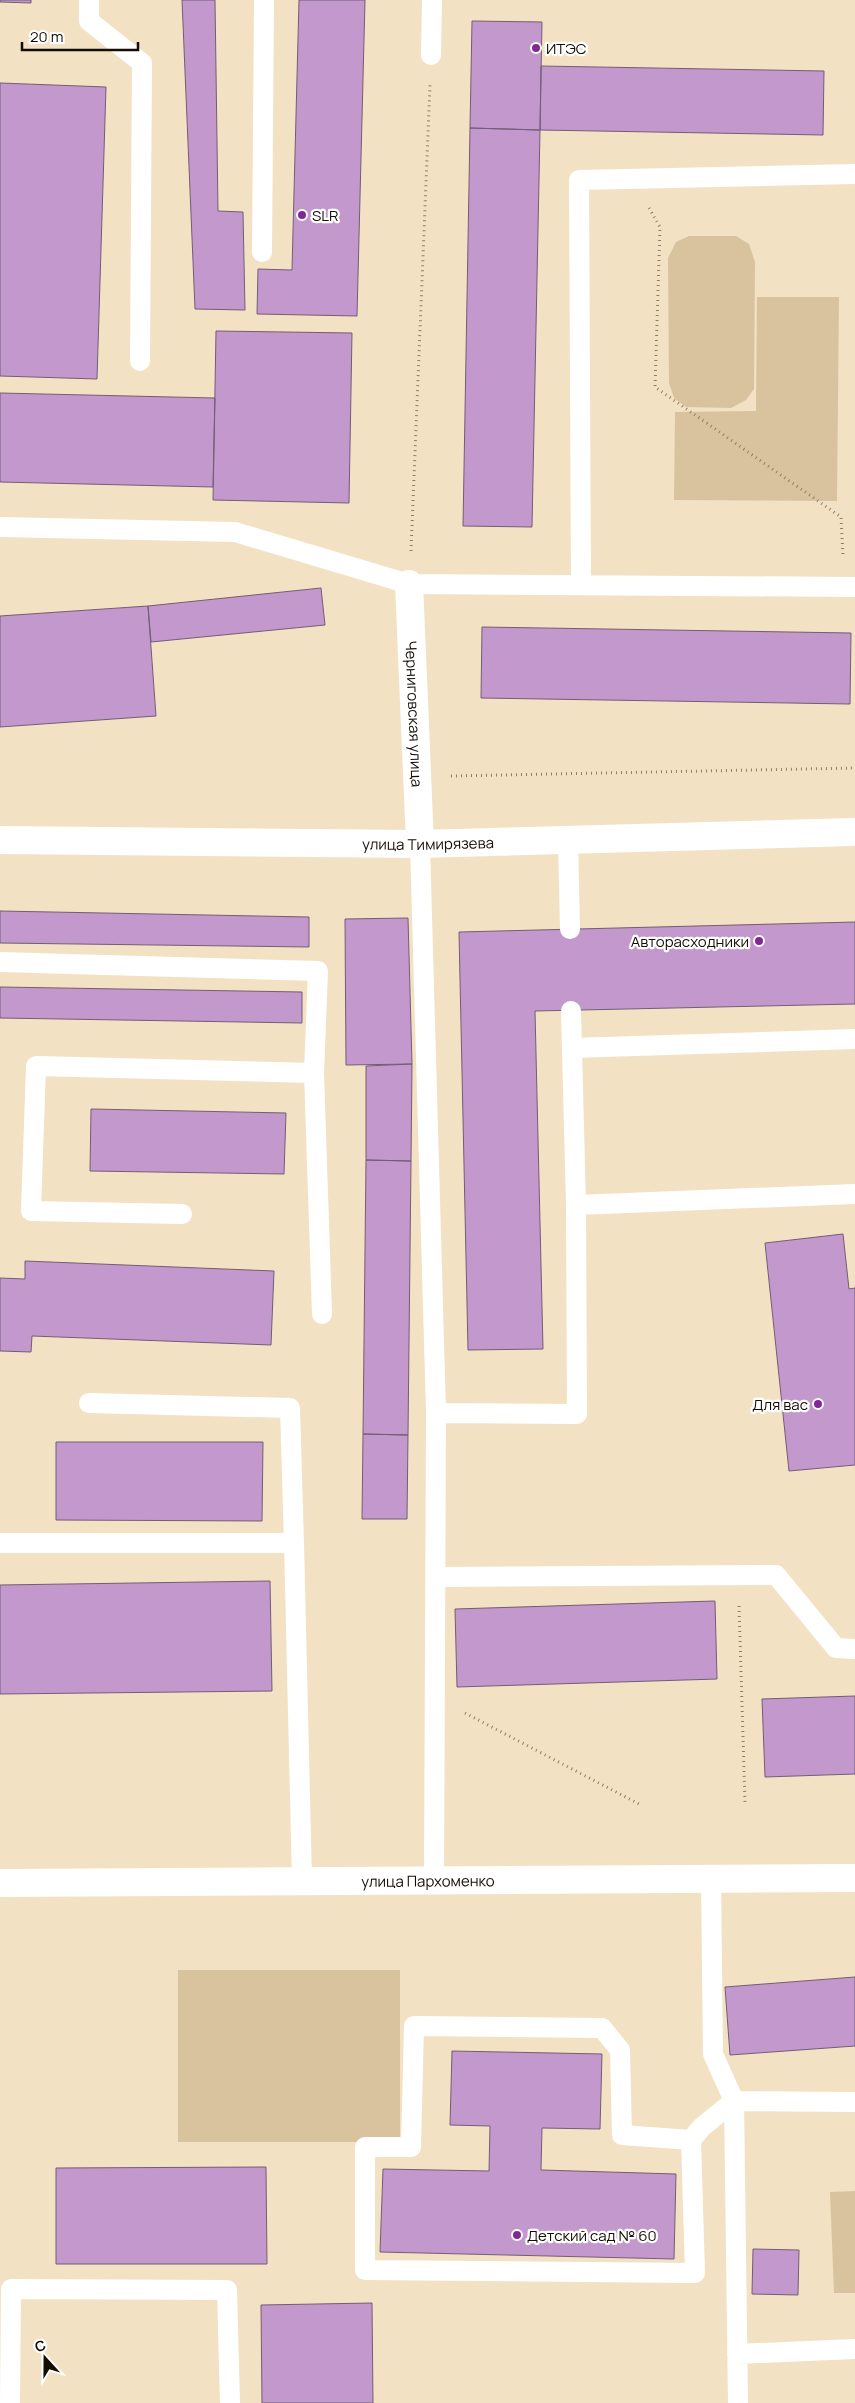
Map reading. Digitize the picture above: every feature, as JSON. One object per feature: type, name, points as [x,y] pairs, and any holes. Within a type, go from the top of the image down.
[{"type":"street","name":"Черниговская улица","points":[[410,584],[420,844]]},
{"type":"street","name":"улица Тимирязева","points":[[0,840],[420,844],[855,832]]},
{"type":"street","name":"улица Пархоменко","points":[[0,1883],[855,1878]]},
{"type":"lane","points":[[89,0],[89,21],[142,63],[140,361]]},
{"type":"lane","points":[[262,252],[264,0]]},
{"type":"lane","points":[[431,55],[432,0]]},
{"type":"lane","points":[[580,584],[579,180],[855,174]]},
{"type":"lane","points":[[0,527],[235,532],[410,584],[849,586]]},
{"type":"lane","points":[[568,839],[570,929]]},
{"type":"lane","points":[[420,844],[436,1414],[434,1880]]},
{"type":"lane","points":[[0,962],[318,971],[314,1073],[322,1314]]},
{"type":"lane","points":[[436,1414],[577,1414],[576,1204],[571,1011]]},
{"type":"lane","points":[[572,1048],[855,1039]]},
{"type":"lane","points":[[182,1214],[30,1210],[36,1066],[314,1073]]},
{"type":"lane","points":[[576,1204],[855,1194]]},
{"type":"lane","points":[[88,1403],[290,1408],[302,1881]]},
{"type":"lane","points":[[0,1543],[294,1543]]},
{"type":"lane","points":[[436,1577],[776,1575],[836,1648],[855,1648]]},
{"type":"lane","points":[[711,1879],[713,2054],[734,2101],[738,2403]]},
{"type":"lane","points":[[691,2140],[622,2135],[620,2050],[602,2028],[414,2026],[411,2147],[365,2147],[364,2270],[695,2273],[691,2140],[702,2127],[734,2101],[855,2102]]},
{"type":"lane","points":[[10,2403],[11,2289],[227,2290],[230,2403]]},
{"type":"lane","points":[[737,2354],[855,2349]]},
{"type":"path","points":[[410,584],[431,55]]},
{"type":"path","points":[[632,179],[660,227],[655,386],[841,517],[849,586]]},
{"type":"path","points":[[417,776],[855,768]]},
{"type":"path","points":[[738,1575],[745,1802]]},
{"type":"path","points":[[435,1697],[640,1804]]},
{"type":"shaded area","points":[[689,236],[736,236],[749,244],[755,262],[754,389],[746,400],[731,408],[686,407],[674,398],[669,383],[668,258],[676,242]]},
{"type":"shaded area","points":[[757,297],[839,297],[837,501],[674,500],[675,412],[756,411]]},
{"type":"shaded area","points":[[178,1970],[400,1970],[400,2142],[178,2142]]},
{"type":"shaded area","points":[[855,2191],[855,2293],[834,2293],[830,2192]]},
{"type":"building","points":[[0,0],[31,0],[31,3],[0,2]]},
{"type":"building","points":[[182,0],[215,0],[218,211],[243,212],[245,310],[195,309]]},
{"type":"building","points":[[299,0],[365,0],[357,316],[257,314],[258,269],[292,270]]},
{"type":"building","points":[[472,21],[542,22],[540,130],[470,128]]},
{"type":"building","points":[[541,66],[824,71],[823,135],[540,130]]},
{"type":"building","points":[[0,83],[106,87],[97,379],[0,376]]},
{"type":"building","points":[[470,128],[540,130],[532,527],[463,526]]},
{"type":"building","points":[[216,331],[352,333],[349,503],[213,500]]},
{"type":"building","points":[[0,393],[215,398],[213,487],[0,482]]},
{"type":"building","points":[[321,588],[325,625],[151,642],[148,606]]},
{"type":"building","points":[[148,606],[156,716],[0,727],[0,616]]},
{"type":"building","points":[[482,627],[851,633],[850,704],[481,698]]},
{"type":"building","points":[[0,911],[309,917],[309,947],[0,943]]},
{"type":"building","points":[[408,918],[412,1064],[346,1065],[345,919]]},
{"type":"building","points":[[855,922],[855,1004],[535,1011],[543,1349],[468,1350],[459,932]]},
{"type":"building","points":[[0,987],[302,992],[302,1023],[0,1018]]},
{"type":"building","points":[[412,1064],[411,1161],[366,1160],[366,1066]]},
{"type":"building","points":[[91,1109],[286,1113],[284,1174],[90,1171]]},
{"type":"building","points":[[366,1160],[411,1161],[408,1435],[363,1434]]},
{"type":"building","name":"Для вас","points":[[843,1234],[849,1289],[855,1288],[855,1465],[789,1471],[765,1243]]},
{"type":"building","points":[[25,1261],[274,1271],[271,1345],[32,1336],[31,1352],[0,1351],[0,1278],[25,1279]]},
{"type":"building","points":[[363,1434],[408,1435],[407,1519],[362,1519]]},
{"type":"building","points":[[56,1442],[263,1442],[262,1521],[56,1520]]},
{"type":"building","points":[[270,1581],[272,1691],[0,1694],[0,1585]]},
{"type":"building","points":[[715,1601],[717,1679],[457,1687],[455,1609]]},
{"type":"building","points":[[855,1696],[855,1774],[765,1777],[762,1699]]},
{"type":"building","points":[[855,1977],[855,2046],[730,2055],[725,1987]]},
{"type":"building","name":"Детский сад № 60","points":[[452,2051],[602,2054],[600,2129],[542,2128],[541,2170],[676,2174],[674,2259],[380,2252],[383,2169],[489,2171],[490,2126],[450,2125]]},
{"type":"building","points":[[266,2167],[267,2264],[56,2264],[56,2168]]},
{"type":"building","points":[[753,2249],[799,2250],[798,2295],[752,2294]]},
{"type":"building","points":[[372,2303],[373,2403],[262,2403],[261,2305]]},
{"type":"place","name":"ИТЭС","points":[[536,48]]},
{"type":"place","name":"SLR","points":[[302,215]]},
{"type":"place","name":"Авторасходники","points":[[759,941]]},
{"type":"place","name":"Для вас","points":[[818,1404]]},
{"type":"place","name":"Детский сад № 60","points":[[517,2235]]}]
